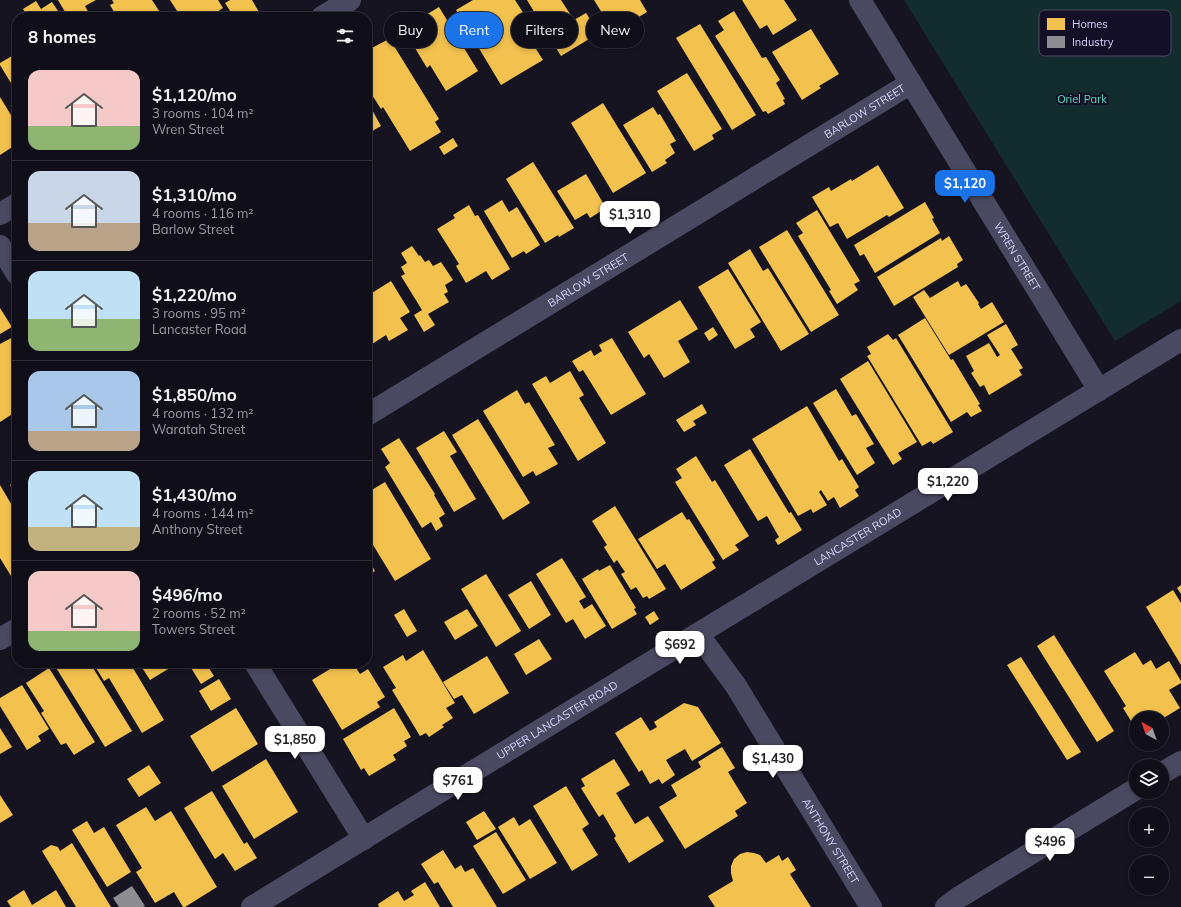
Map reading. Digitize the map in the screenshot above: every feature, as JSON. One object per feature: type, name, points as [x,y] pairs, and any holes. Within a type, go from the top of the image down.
[{"type":"street","points":[[330,12],[350,0]]},
{"type":"street","name":"WREN STREET","points":[[860,0],[1099,390]]},
{"type":"street","name":"BARLOW STREET","points":[[372,412],[911,84]]},
{"type":"street","points":[[0,214],[12,207]]},
{"type":"street","points":[[0,246],[12,266]]},
{"type":"street","name":"LANCASTER ROAD","points":[[698,634],[1181,340]]},
{"type":"street","points":[[0,640],[12,632]]},
{"type":"street","name":"UPPER LANCASTER ROAD","points":[[252,907],[698,634]]},
{"type":"street","name":"ANTHONY STREET","points":[[698,634],[736,686],[871,907]]},
{"type":"street","points":[[258,668],[364,839]]},
{"type":"street","points":[[1169,769],[1181,762]]},
{"type":"street","points":[[946,907],[958,898],[1129,793]]},
{"type":"green space","name":"Oriel Park","points":[[904,0],[1181,0],[1181,301],[1115,341]]},
{"type":"building: Homes","points":[[58,0],[96,0],[85,6],[88,12],[65,12]]},
{"type":"building: Homes","points":[[112,0],[152,0],[160,12],[114,12],[110,5],[114,3]]},
{"type":"building: Homes","points":[[170,0],[218,0],[223,8],[217,12],[178,12]]},
{"type":"building: Homes","points":[[230,0],[252,0],[259,12],[231,12],[225,3]]},
{"type":"building: Homes","points":[[473,0],[515,0],[523,12],[511,12],[511,48],[535,48],[543,60],[501,85],[479,48],[503,48],[503,12],[457,12],[456,10]]},
{"type":"building: Homes","points":[[527,0],[561,0],[569,12],[534,12]]},
{"type":"building: Homes","points":[[594,0],[640,0],[647,12],[644,14],[644,12],[602,12]]},
{"type":"building: Homes","points":[[742,0],[784,0],[797,20],[773,35],[767,25],[760,29]]},
{"type":"building: Homes","points":[[36,1],[41,9],[52,2],[59,12],[25,12],[23,9]]},
{"type":"building: Homes","points":[[439,7],[445,17],[445,48],[464,48],[478,71],[446,91],[430,65],[427,68],[415,48],[437,48],[437,12],[431,12]]},
{"type":"building: Homes","points":[[734,11],[762,58],[766,57],[780,80],[776,83],[785,99],[783,100],[785,104],[768,114],[766,111],[763,112],[715,36],[724,30],[718,21]]},
{"type":"building: Homes","points":[[586,13],[586,41],[578,46],[578,18]]},
{"type":"building: Homes","points":[[700,24],[756,115],[732,130],[676,38]]},
{"type":"building: Homes","points":[[811,29],[839,74],[819,86],[821,88],[802,100],[772,52]]},
{"type":"building: Homes","points":[[384,42],[384,48],[395,48],[439,119],[435,122],[441,132],[410,151],[383,107],[381,109],[372,95],[372,48]]},
{"type":"building: Homes","points":[[556,48],[574,48],[561,56]]},
{"type":"building: Homes","points":[[12,56],[12,85],[0,65],[0,63]]},
{"type":"building: Homes","points":[[687,73],[722,129],[712,135],[714,139],[694,151],[657,91]]},
{"type":"building: Homes","points":[[0,97],[12,117],[12,147],[0,155]]},
{"type":"building: Homes","points":[[603,103],[646,173],[613,193],[571,123]]},
{"type":"building: Homes","points":[[653,107],[658,115],[660,114],[676,141],[670,144],[675,153],[665,160],[667,163],[652,172],[623,125]]},
{"type":"building: Homes","points":[[372,110],[381,126],[372,131]]},
{"type":"building: Homes","points":[[453,138],[458,146],[444,155],[439,147]]},
{"type":"building: Homes","points":[[533,162],[574,228],[545,243],[506,179]]},
{"type":"building: Homes","points":[[878,165],[904,208],[889,217],[887,215],[847,239],[838,223],[830,227],[812,197],[829,187],[831,191],[851,179],[852,181]]},
{"type":"building: Homes","points":[[586,174],[606,208],[590,218],[587,213],[575,220],[557,191]]},
{"type":"building: Homes","points":[[502,200],[509,212],[517,207],[540,245],[526,254],[524,251],[512,258],[484,211]]},
{"type":"building: Homes","points":[[925,202],[940,233],[875,273],[864,254],[860,256],[854,245]]},
{"type":"building: Homes","points":[[469,205],[475,216],[478,215],[510,269],[492,280],[486,271],[466,283],[456,266],[459,264],[437,229],[455,218],[453,215]]},
{"type":"building: Homes","points":[[817,210],[860,281],[854,284],[858,290],[837,304],[829,291],[831,290],[798,236],[803,233],[796,223]]},
{"type":"building: Homes","points":[[787,230],[839,315],[811,332],[759,247]]},
{"type":"building: Homes","points":[[949,236],[963,260],[957,264],[958,267],[894,306],[877,277],[941,238],[942,241]]},
{"type":"building: Homes","points":[[412,246],[425,262],[429,260],[433,266],[441,262],[453,280],[445,285],[448,292],[444,294],[449,302],[428,314],[435,325],[424,332],[414,315],[422,310],[401,276],[405,274],[401,267],[407,263],[401,253]]},
{"type":"building: Homes","points":[[750,249],[763,271],[768,268],[809,334],[781,351],[728,263]]},
{"type":"building: Homes","points":[[728,269],[761,322],[750,329],[755,337],[735,349],[698,287]]},
{"type":"building: Homes","points":[[391,281],[410,312],[400,318],[408,330],[389,341],[386,335],[372,344],[372,293]]},
{"type":"building: Homes","points":[[958,281],[961,287],[966,284],[979,303],[978,304],[981,309],[992,302],[1004,322],[949,355],[913,297],[924,290],[930,298]]},
{"type":"building: Homes","points":[[680,300],[698,329],[678,341],[690,362],[664,378],[649,354],[644,358],[628,332]]},
{"type":"building: Homes","points":[[0,308],[12,327],[0,334]]},
{"type":"building: Homes","points":[[925,318],[951,360],[953,359],[980,404],[978,405],[982,411],[971,417],[967,412],[951,422],[898,335]]},
{"type":"building: Homes","points":[[1006,324],[1018,345],[1011,349],[1023,368],[1019,370],[1022,375],[989,395],[984,385],[980,387],[971,373],[974,371],[966,356],[989,343],[997,357],[1000,355],[987,335]]},
{"type":"building: Homes","points":[[713,327],[718,335],[709,341],[704,333]]},
{"type":"building: Homes","points":[[888,334],[893,340],[896,338],[953,432],[933,444],[931,441],[922,446],[867,356],[871,354],[867,347]]},
{"type":"building: Homes","points":[[12,338],[12,414],[0,422],[0,344]]},
{"type":"building: Homes","points":[[612,338],[646,394],[611,415],[583,370],[579,372],[572,361],[591,350],[594,356],[602,351],[599,345]]},
{"type":"building: Homes","points":[[868,361],[917,442],[898,453],[902,459],[893,465],[840,379]]},
{"type":"building: Homes","points":[[570,371],[584,395],[579,398],[606,443],[578,461],[532,384],[546,376],[550,383]]},
{"type":"building: Homes","points":[[836,389],[852,416],[856,414],[874,444],[866,448],[875,463],[857,475],[813,403]]},
{"type":"building: Homes","points":[[517,390],[525,404],[529,402],[555,445],[548,448],[558,464],[536,476],[533,471],[523,477],[483,411]]},
{"type":"building: Homes","points":[[702,404],[707,413],[693,421],[696,425],[684,432],[676,420]]},
{"type":"building: Homes","points":[[807,406],[839,461],[842,459],[859,487],[855,490],[859,496],[840,508],[834,497],[828,501],[821,490],[819,492],[827,505],[813,513],[811,509],[798,516],[752,439]]},
{"type":"building: Homes","points":[[478,419],[530,503],[503,520],[452,435]]},
{"type":"building: Homes","points":[[444,431],[457,452],[450,456],[476,499],[454,512],[416,448]]},
{"type":"building: Homes","points":[[399,438],[435,494],[434,495],[445,514],[439,518],[443,526],[436,531],[431,522],[422,528],[385,467],[390,463],[381,449]]},
{"type":"building: Homes","points":[[750,449],[789,513],[791,512],[802,530],[778,545],[775,540],[779,537],[767,516],[758,521],[724,465]]},
{"type":"building: Homes","points":[[696,456],[712,482],[715,480],[749,536],[735,545],[739,550],[723,560],[675,482],[682,478],[676,469]]},
{"type":"building: Homes","points":[[385,482],[431,559],[395,581],[372,543],[372,490]]},
{"type":"building: Homes","points":[[0,485],[12,505],[11,576],[0,558]]},
{"type":"building: Homes","points":[[615,506],[666,589],[649,599],[647,596],[643,598],[636,587],[631,590],[621,574],[625,572],[617,560],[614,563],[604,547],[607,545],[592,521]]},
{"type":"building: Homes","points":[[682,512],[687,520],[689,519],[715,560],[712,562],[716,568],[681,590],[665,564],[657,569],[638,539]]},
{"type":"building: Homes","points":[[562,558],[586,597],[579,601],[584,609],[592,604],[606,626],[585,639],[573,619],[566,623],[536,574]]},
{"type":"building: Homes","points":[[610,565],[636,608],[634,609],[637,614],[612,629],[582,579],[598,569],[599,571]]},
{"type":"building: Homes","points":[[372,566],[375,571],[372,573]]},
{"type":"building: Homes","points":[[486,574],[521,631],[496,647],[461,589]]},
{"type":"building: Homes","points":[[531,581],[551,615],[529,629],[508,595]]},
{"type":"building: Homes","points":[[1181,585],[1181,594],[1177,588]]},
{"type":"building: Homes","points":[[1173,590],[1181,603],[1181,665],[1146,607]]},
{"type":"building: Homes","points":[[404,609],[417,631],[407,637],[394,615]]},
{"type":"building: Homes","points":[[467,609],[478,626],[455,640],[444,622]]},
{"type":"building: Homes","points":[[654,611],[659,619],[650,625],[645,617]]},
{"type":"building: Homes","points":[[1054,635],[1114,731],[1097,742],[1037,646]]},
{"type":"building: Homes","points":[[539,639],[552,659],[526,675],[514,654]]},
{"type":"building: Homes","points":[[423,650],[455,703],[446,708],[453,718],[442,725],[444,727],[429,737],[426,733],[420,736],[392,690],[396,688],[383,667],[403,655],[406,661]]},
{"type":"building: Homes","points":[[1135,652],[1143,665],[1151,660],[1156,669],[1169,661],[1181,681],[1181,683],[1169,690],[1180,708],[1169,715],[1169,711],[1129,711],[1129,718],[1123,708],[1126,706],[1104,671]]},
{"type":"building: Homes","points":[[487,656],[509,693],[474,714],[462,695],[454,699],[443,682]]},
{"type":"building: Homes","points":[[1021,657],[1081,752],[1067,760],[1007,665]]},
{"type":"building: Homes","points":[[49,668],[95,742],[74,755],[66,743],[61,745],[41,713],[44,711],[26,683]]},
{"type":"building: Homes","points":[[56,668],[93,668],[132,731],[105,747]]},
{"type":"building: Homes","points":[[96,668],[133,668],[164,720],[142,733],[109,678],[104,681]]},
{"type":"building: Homes","points":[[142,668],[170,668],[150,680]]},
{"type":"building: Homes","points":[[191,668],[209,668],[214,676],[201,684]]},
{"type":"building: Homes","points":[[332,668],[356,668],[360,674],[368,669],[385,697],[377,702],[380,707],[342,730],[312,680]]},
{"type":"building: Homes","points":[[219,679],[231,699],[211,711],[199,691]]},
{"type":"building: Homes","points":[[22,685],[49,729],[38,736],[41,741],[27,750],[0,706],[0,698]]},
{"type":"building: Homes","points":[[684,703],[698,707],[721,743],[692,761],[685,749],[666,760],[675,775],[662,784],[659,779],[650,784],[642,770],[639,772],[615,733],[641,717],[650,731],[657,727],[654,722]]},
{"type":"building: Homes","points":[[236,708],[258,744],[212,772],[190,736]]},
{"type":"building: Homes","points":[[394,708],[411,737],[404,741],[407,746],[393,755],[396,760],[369,776],[364,768],[361,770],[343,739]]},
{"type":"building: Homes","points":[[0,728],[12,747],[0,754]]},
{"type":"building: Homes","points":[[722,747],[735,768],[728,772],[747,803],[735,811],[738,816],[685,849],[659,807],[677,796],[671,785],[701,767],[698,762]]},
{"type":"building: Homes","points":[[266,759],[298,812],[254,839],[222,786]]},
{"type":"building: Homes","points":[[614,759],[630,785],[616,793],[635,824],[648,816],[664,841],[629,863],[614,838],[616,836],[603,814],[599,817],[581,788],[585,786],[581,779]]},
{"type":"building: Homes","points":[[149,765],[161,783],[139,797],[127,779]]},
{"type":"building: Homes","points":[[566,786],[589,824],[582,829],[598,855],[572,871],[533,806]]},
{"type":"building: Homes","points":[[212,791],[244,844],[247,842],[257,858],[235,871],[223,853],[215,859],[184,808]]},
{"type":"building: Homes","points":[[0,795],[13,815],[0,823]]},
{"type":"building: Homes","points":[[146,807],[155,821],[171,811],[217,887],[185,907],[183,907],[174,892],[155,903],[136,872],[142,868],[116,825]]},
{"type":"building: Homes","points":[[484,811],[496,829],[477,840],[466,822]]},
{"type":"building: Homes","points":[[514,817],[519,826],[530,819],[557,863],[530,879],[498,827]]},
{"type":"building: Homes","points":[[87,821],[94,833],[104,827],[131,872],[107,887],[72,830]]},
{"type":"building: Homes","points":[[496,832],[526,880],[503,894],[473,846]]},
{"type":"building: Homes","points":[[72,843],[111,907],[76,907],[42,851],[51,845],[58,847],[60,851]]},
{"type":"building: Homes","points":[[443,850],[455,869],[461,865],[465,872],[473,868],[497,907],[453,907],[438,882],[434,884],[421,864]]},
{"type":"building: Homes","points":[[747,852],[760,855],[766,863],[779,855],[782,861],[788,857],[796,870],[790,874],[811,907],[715,907],[708,896],[733,881],[731,866],[734,859],[740,854]]},
{"type":"building: Homes","points":[[425,882],[440,907],[379,907],[378,904],[398,891],[404,901],[414,895],[411,891]]},
{"type":"building: Homes","points":[[24,890],[32,905],[56,890],[66,907],[11,907],[7,901]]},
{"type":"building: Industry","points":[[132,886],[145,906],[119,907],[113,898]]}]
